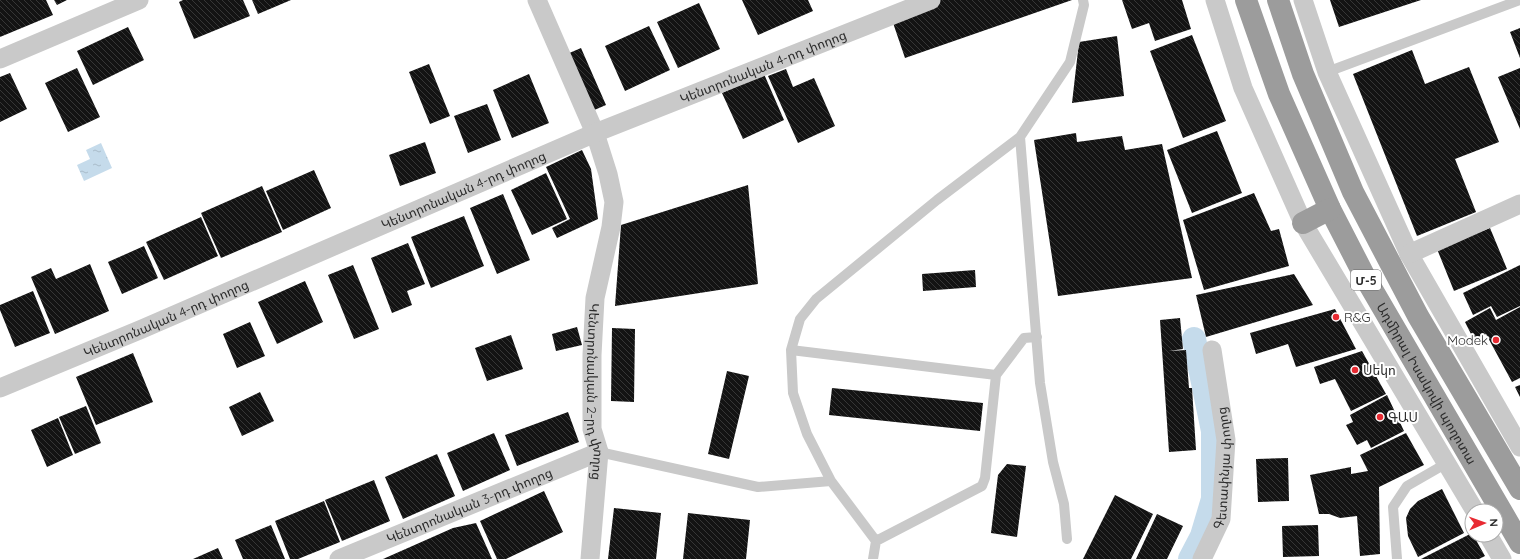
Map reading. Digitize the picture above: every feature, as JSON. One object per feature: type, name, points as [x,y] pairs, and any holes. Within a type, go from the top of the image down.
[{"type":"highway","name":"Ադմիրալ Իսակովի պողոտա","points":[[1246,0],[1279,94],[1330,209],[1366,279],[1520,543]]},
{"type":"highway","name":"Ադմիրալ Իսակովի պողոտա","points":[[1278,0],[1303,74],[1353,192],[1418,316],[1520,489]]},
{"type":"highway","points":[[1303,223],[1330,209]]},
{"type":"street","points":[[0,59],[139,0]]},
{"type":"street","name":"Կենտրոնական 2-րդ փողոց","points":[[537,0],[594,133],[608,174],[614,202],[611,227],[595,298],[592,355],[592,429],[599,452],[590,559]]},
{"type":"street","name":"Կենտրոնական 4-րդ փողոց","points":[[0,388],[149,326],[594,133],[931,0]]},
{"type":"street","points":[[1215,0],[1243,88],[1303,223],[1470,503]]},
{"type":"street","points":[[1303,0],[1327,72],[1409,254],[1520,447]]},
{"type":"street","points":[[1409,254],[1520,204]]},
{"type":"street","name":"Գետափնյա փողոց","points":[[1202,559],[1221,519],[1226,440],[1212,350]]},
{"type":"street","name":"Կենտրոնական 3-րդ փողոց","points":[[339,559],[599,452]]},
{"type":"street","points":[[1493,543],[1502,559]]},
{"type":"lane","points":[[873,559],[876,541],[831,481],[807,434],[793,393],[791,350],[800,319],[816,299],[937,200],[1020,137],[1070,62],[1084,5],[1083,0]]},
{"type":"lane","points":[[1327,72],[1520,0]]},
{"type":"lane","points":[[1020,137],[1040,383],[1053,462],[1064,504],[1067,539]]},
{"type":"lane","points":[[876,541],[982,486],[985,478],[996,375],[1024,338],[1037,337]]},
{"type":"lane","points":[[791,350],[996,375]]},
{"type":"lane","points":[[599,452],[758,487],[831,481]]},
{"type":"lane","points":[[1397,559],[1393,507],[1408,486],[1447,463]]},
{"type":"water","points":[[101,143],[112,168],[84,181],[77,165],[90,159],[86,150]]},
{"type":"building","points":[[0,0],[46,0],[53,15],[0,37]]},
{"type":"building","points":[[54,0],[67,0],[57,5]]},
{"type":"building","points":[[183,0],[243,0],[250,16],[194,39],[179,2]]},
{"type":"building","points":[[252,0],[291,0],[258,14]]},
{"type":"building","points":[[742,0],[808,0],[813,11],[758,35]]},
{"type":"building","points":[[940,0],[1072,0],[905,58],[891,17]]},
{"type":"building","points":[[1122,0],[1182,0],[1191,29],[1155,41],[1149,23],[1132,29]]},
{"type":"building","points":[[1330,0],[1421,0],[1339,27]]},
{"type":"building","points":[[699,3],[720,49],[678,68],[657,22]]},
{"type":"building","points":[[649,26],[670,70],[625,91],[605,46]]},
{"type":"building","points":[[128,27],[144,60],[93,85],[77,51]]},
{"type":"building","points":[[1520,28],[1520,58],[1510,32]]},
{"type":"building","points":[[1192,35],[1226,121],[1183,138],[1150,51]]},
{"type":"building","points":[[1117,36],[1124,96],[1072,103],[1079,42]]},
{"type":"building","points":[[581,48],[606,105],[592,111],[567,54]]},
{"type":"building","points":[[1412,50],[1425,84],[1469,67],[1499,142],[1455,159],[1476,212],[1417,236],[1353,74]]},
{"type":"building","points":[[429,64],[450,116],[430,124],[409,72]]},
{"type":"building","points":[[77,68],[100,117],[68,132],[45,83]]},
{"type":"building","points":[[1520,68],[1520,129],[1498,77]]},
{"type":"building","points":[[786,69],[793,87],[814,78],[835,126],[798,143],[768,76]]},
{"type":"building","points":[[10,73],[27,109],[0,122],[0,77]]},
{"type":"building","points":[[529,74],[549,123],[512,138],[493,90]]},
{"type":"building","points":[[764,74],[784,120],[743,139],[722,93]]},
{"type":"building","points":[[487,104],[501,140],[468,153],[454,116]]},
{"type":"building","points":[[1217,131],[1242,193],[1192,213],[1167,150]]},
{"type":"building","points":[[1076,133],[1077,142],[1122,136],[1125,150],[1162,144],[1192,278],[1058,296],[1034,140]]},
{"type":"building","points":[[425,142],[436,173],[400,186],[389,155]]},
{"type":"building","points":[[582,150],[591,169],[598,219],[557,238],[552,228],[570,219],[546,167]]},
{"type":"building","points":[[314,170],[331,208],[283,230],[266,191]]},
{"type":"building","points":[[546,173],[567,219],[532,235],[511,190]]},
{"type":"building","points":[[748,185],[758,284],[615,306],[621,225]]},
{"type":"building","points":[[262,186],[282,232],[221,258],[201,213]]},
{"type":"building","points":[[1254,193],[1271,231],[1279,229],[1289,266],[1204,290],[1183,220]]},
{"type":"building","points":[[503,194],[530,260],[497,274],[470,208]]},
{"type":"building","points":[[464,216],[484,266],[431,288],[411,237]]},
{"type":"building","points":[[201,217],[218,256],[164,280],[146,242]]},
{"type":"building","points":[[1490,228],[1507,269],[1454,291],[1437,249]]},
{"type":"building","points":[[408,243],[425,284],[407,291],[412,305],[392,313],[371,258]]},
{"type":"building","points":[[144,246],[158,278],[122,294],[108,262]]},
{"type":"building","points":[[90,264],[109,311],[55,334],[31,277],[51,268],[56,279]]},
{"type":"building","points":[[353,265],[379,329],[354,339],[328,275]]},
{"type":"building","points":[[1520,265],[1520,306],[1497,317],[1491,306],[1473,315],[1463,293]]},
{"type":"building","points":[[975,270],[976,287],[923,291],[922,274]]},
{"type":"building","points":[[1294,274],[1313,305],[1206,337],[1196,295]]},
{"type":"building","points":[[305,281],[323,322],[277,344],[258,302]]},
{"type":"building","points":[[33,291],[50,333],[15,347],[0,310],[0,305]]},
{"type":"building","points":[[1520,307],[1520,378],[1512,382],[1486,334],[1474,340],[1465,322],[1490,308],[1496,320]]},
{"type":"building","points":[[1335,309],[1356,349],[1296,367],[1288,344],[1256,354],[1250,333]]},
{"type":"building","points":[[1180,318],[1183,349],[1169,351],[1186,350],[1189,388],[1192,388],[1196,450],[1169,452],[1160,320]]},
{"type":"building","points":[[250,322],[265,356],[237,368],[223,334]]},
{"type":"building","points":[[577,327],[582,345],[556,351],[552,334]]},
{"type":"building","points":[[612,328],[635,329],[634,402],[611,401]]},
{"type":"building","points":[[511,335],[523,369],[487,381],[475,348]]},
{"type":"building","points":[[1362,351],[1386,394],[1351,411],[1335,379],[1320,384],[1314,367]]},
{"type":"building","points":[[133,353],[153,402],[96,425],[76,377]]},
{"type":"building","points":[[727,371],[749,376],[729,459],[708,454]]},
{"type":"building","points":[[1520,385],[1520,397],[1515,387]]},
{"type":"building","points":[[832,388],[983,403],[980,431],[829,415]]},
{"type":"building","points":[[260,392],[274,421],[242,436],[229,407]]},
{"type":"building","points":[[1387,395],[1404,431],[1371,448],[1367,440],[1357,445],[1346,425],[1353,422],[1350,415]]},
{"type":"building","points":[[86,406],[101,443],[75,454],[59,417]]},
{"type":"building","points":[[568,412],[579,442],[517,466],[505,435]]},
{"type":"building","points":[[58,418],[73,455],[47,467],[31,430]]},
{"type":"building","points":[[494,433],[510,470],[463,491],[447,453]]},
{"type":"building","points":[[1406,433],[1424,465],[1379,487],[1380,554],[1360,556],[1357,516],[1340,518],[1329,514],[1319,514],[1310,475],[1351,467],[1351,474],[1368,471],[1360,455]]},
{"type":"building","points":[[437,454],[455,496],[403,519],[385,477]]},
{"type":"building","points":[[1288,458],[1289,501],[1258,502],[1256,459]]},
{"type":"building","points":[[1007,464],[1026,466],[1017,537],[991,533],[998,475]]},
{"type":"building","points":[[374,480],[390,521],[342,541],[325,500]]},
{"type":"building","points":[[1442,489],[1464,533],[1418,557],[1408,536],[1406,518],[1410,509],[1418,501]]},
{"type":"building","points":[[544,491],[563,532],[506,559],[497,559],[480,521]]},
{"type":"building","points":[[1115,495],[1153,514],[1131,559],[1083,559]]},
{"type":"building","points":[[324,501],[340,542],[298,559],[290,559],[275,521]]},
{"type":"building","points":[[614,508],[661,513],[656,559],[608,559]]},
{"type":"building","points":[[688,513],[750,520],[746,559],[683,559]]},
{"type":"building","points":[[1157,514],[1183,526],[1167,559],[1136,559]]},
{"type":"building","points":[[476,523],[492,559],[383,559],[453,528]]},
{"type":"building","points":[[271,525],[285,559],[243,559],[235,540]]},
{"type":"building","points":[[1318,525],[1319,556],[1283,557],[1282,526]]},
{"type":"building","points":[[1464,537],[1464,543],[1478,543],[1485,556],[1479,559],[1421,559]]},
{"type":"building","points":[[218,548],[223,559],[193,559]]},
{"type":"waterway","points":[[1190,559],[1202,536],[1213,499],[1213,431],[1194,339]]},
{"type":"place","name":"R&G","points":[[1336,317]]},
{"type":"place","name":"Modek","points":[[1496,340]]},
{"type":"place","name":"Սեկո","points":[[1355,370]]},
{"type":"place","name":"ԳԱՍ","points":[[1380,417]]}]
